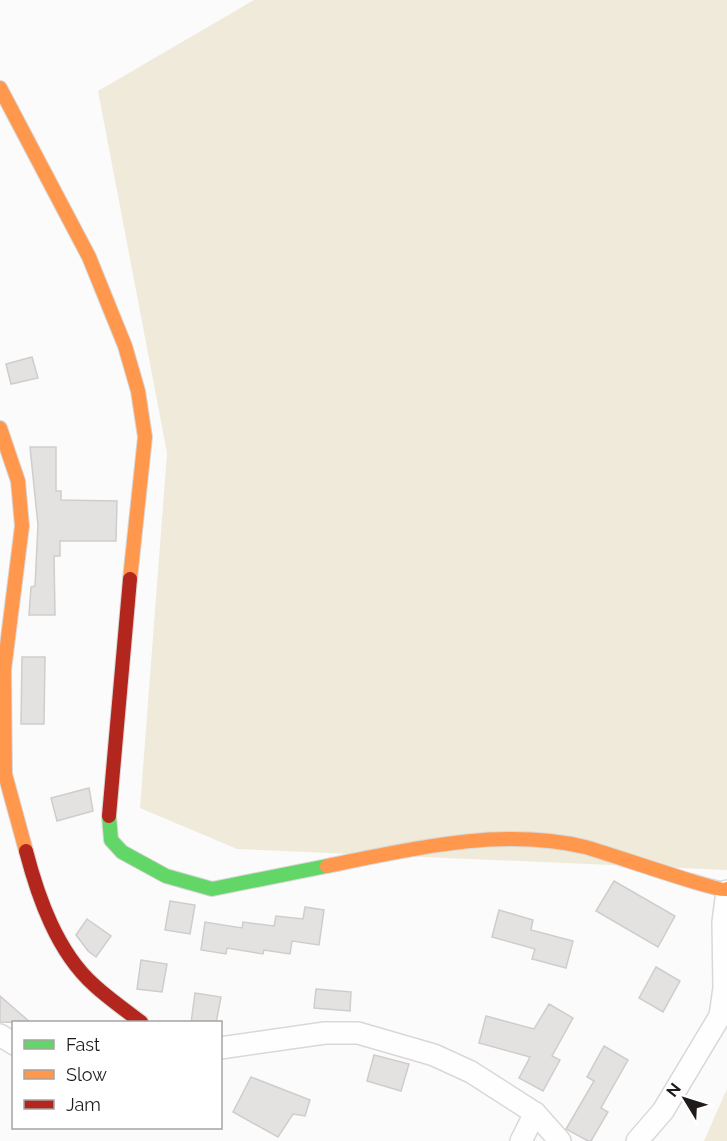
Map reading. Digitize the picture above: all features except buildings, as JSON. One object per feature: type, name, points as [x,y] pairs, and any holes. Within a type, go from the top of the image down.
[{"type":"street","points":[[0,88],[83,246],[128,356],[141,402],[145,437],[120,676],[108,829],[111,840],[122,852],[166,876],[212,889],[437,844],[528,839],[584,847],[727,890],[723,922],[724,988],[720,1016],[663,1111],[637,1141]]},
{"type":"street","points":[[0,428],[18,481],[22,525],[3,670],[5,774],[38,893],[64,947],[92,984],[138,1021]]},
{"type":"street","points":[[222,1048],[325,1033],[358,1033],[434,1055],[471,1072],[535,1113],[560,1141]]},
{"type":"street","points":[[521,1141],[535,1113]]},
{"type":"shaded area","points":[[254,0],[727,0],[727,870],[237,849],[140,808],[167,453],[98,91]]},
{"type":"shaded area","points":[[727,1089],[727,1141],[704,1141]]},
{"type":"traffic: fast","points":[[109,816],[111,840],[122,852],[166,876],[212,889],[327,866]]},
{"type":"traffic: slow","points":[[0,88],[89,257],[125,346],[138,391],[145,437],[130,579]]},
{"type":"traffic: slow","points":[[0,428],[18,481],[22,526],[4,670],[5,774],[26,851]]},
{"type":"traffic: slow","points":[[327,866],[423,847],[521,839],[553,841],[585,847],[705,885],[727,889]]},
{"type":"traffic: jam","points":[[109,816],[130,579]]},
{"type":"traffic: jam","points":[[26,851],[43,905],[69,957],[94,985],[140,1021]]}]
